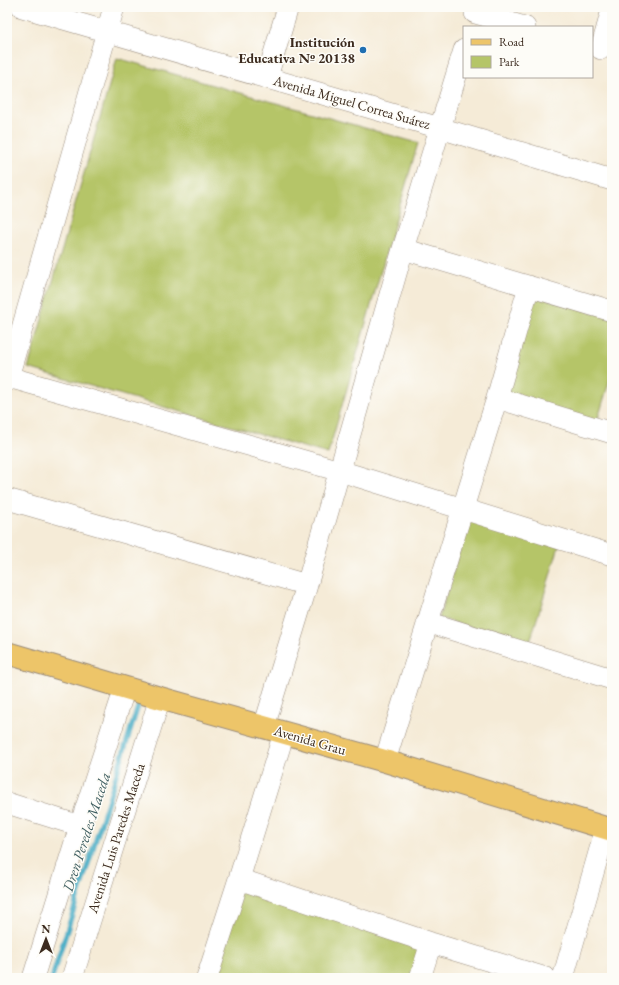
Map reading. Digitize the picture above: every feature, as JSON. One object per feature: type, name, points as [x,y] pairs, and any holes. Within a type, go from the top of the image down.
[{"type":"main road","name":"Avenida Grau","points":[[7,653],[160,698],[385,761],[609,829]]},
{"type":"street","name":"Avenida Miguel Correa Suárez","points":[[22,7],[267,77],[612,180]]},
{"type":"street","points":[[114,7],[8,379],[340,471],[612,554]]},
{"type":"street","points":[[267,77],[288,7]]},
{"type":"street","points":[[602,49],[612,10]]},
{"type":"street","points":[[474,16],[520,26]]},
{"type":"street","points":[[207,978],[240,879],[307,585],[403,249],[463,53]]},
{"type":"street","points":[[403,249],[612,311]]},
{"type":"street","points":[[385,761],[461,509],[497,398],[529,286]]},
{"type":"street","points":[[497,398],[612,433]]},
{"type":"street","points":[[7,499],[307,585]]},
{"type":"street","points":[[427,622],[612,679]]},
{"type":"street","points":[[33,978],[125,688]]},
{"type":"street","name":"Avenida Luis Paredes Maceda","points":[[72,978],[160,698]]},
{"type":"street","points":[[7,803],[80,826]]},
{"type":"street","points":[[563,978],[609,829]]},
{"type":"street","points":[[240,879],[431,943],[546,978]]},
{"type":"street","points":[[420,978],[431,943]]},
{"type":"green space","points":[[117,58],[418,143],[328,454],[28,368]]},
{"type":"green space","points":[[533,295],[612,318],[612,372],[597,422],[504,395]]},
{"type":"green space","points":[[469,519],[559,546],[529,645],[439,618]]},
{"type":"green space","points":[[238,885],[428,950],[419,978],[209,978]]},
{"type":"waterway","name":"Dren Peredes Maceda","points":[[52,978],[141,697]]},
{"type":"place","name":"Institución Educativa Nº 20138","points":[[363,50]]}]
